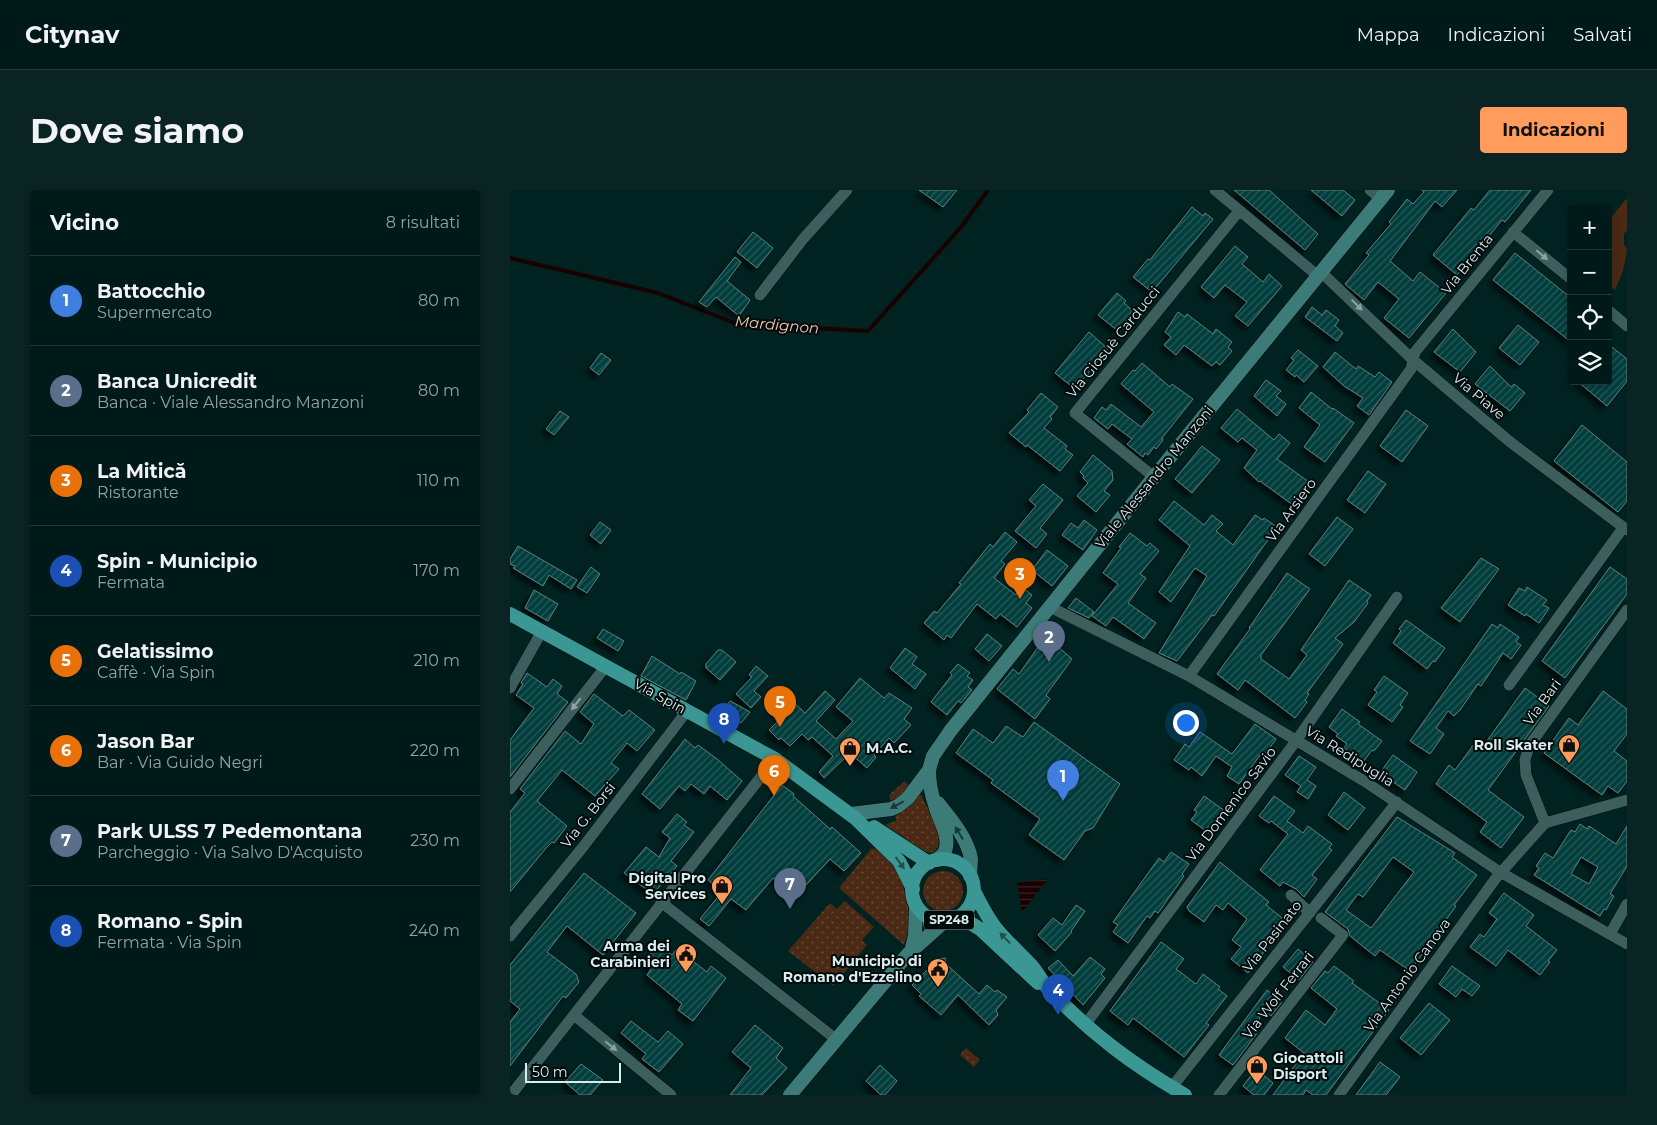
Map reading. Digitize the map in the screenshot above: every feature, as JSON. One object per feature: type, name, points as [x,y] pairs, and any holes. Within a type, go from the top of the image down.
[{"type":"main road","name":"Viale Alessandro Manzoni","points":[[853,816],[898,806],[914,792],[929,770],[933,756],[946,737],[1154,477],[1385,195]]},
{"type":"main road","name":"Via Spin","points":[[510,614],[775,759],[853,816],[899,861],[913,889],[916,905]]},
{"type":"main road","points":[[913,889],[918,874],[945,851],[946,843],[943,827],[929,783],[929,770]]},
{"type":"main road","points":[[933,797],[948,814],[967,846],[971,859],[970,876]]},
{"type":"main road","name":"Via Spin","points":[[853,816],[933,862],[947,860],[956,863],[964,868],[970,876]]},
{"type":"main road","name":"SP248","points":[[970,876],[974,891],[995,927],[1041,976],[1048,988],[1085,1025],[1130,1061],[1185,1095]]},
{"type":"main road","name":"SP248","points":[[950,920],[963,914],[969,908],[974,891]]},
{"type":"main road","points":[[911,952],[916,929],[916,905]]},
{"type":"main road","name":"SP248","points":[[916,905],[928,917],[936,920],[950,920],[972,924],[980,929],[1035,982],[1048,988]]},
{"type":"main road","points":[[790,1095],[911,952],[950,920]]},
{"type":"street","points":[[760,295],[803,239],[848,190]]},
{"type":"street","name":"Via Piave","points":[[1215,190],[1320,274],[1412,359],[1523,453],[1625,529]]},
{"type":"street","points":[[1370,190],[1385,195]]},
{"type":"street","name":"Via Brenta","points":[[1412,359],[1414,352],[1548,190]]},
{"type":"street","name":"Via Giosuè Carducci","points":[[1154,477],[1075,413],[1239,210]]},
{"type":"street","points":[[1513,232],[1567,276]]},
{"type":"street","points":[[1612,313],[1627,326]]},
{"type":"street","name":"Via Arsiero","points":[[1189,676],[1411,369],[1412,359]]},
{"type":"street","points":[[1509,685],[1625,529]]},
{"type":"street","name":"Via Domenico Savio","points":[[1085,1025],[1296,740],[1397,597]]},
{"type":"street","name":"Via Redipuglia","points":[[1050,606],[1189,676],[1397,802],[1500,872],[1627,944]]},
{"type":"street","name":"Via Bari","points":[[1545,823],[1526,775],[1525,760],[1529,746],[1627,610]]},
{"type":"street","points":[[510,688],[542,631]]},
{"type":"street","points":[[510,789],[606,666]]},
{"type":"street","name":"Via G. Borsi","points":[[510,936],[583,847],[687,711]]},
{"type":"street","points":[[511,1095],[775,759]]},
{"type":"street","points":[[1545,823],[1627,800]]},
{"type":"street","name":"Via Pasinato","points":[[1172,1087],[1397,802]]},
{"type":"street","name":"Via Antonio Canova","points":[[1339,1095],[1500,872],[1545,823]]},
{"type":"street","points":[[1291,895],[1310,913]]},
{"type":"street","points":[[661,902],[837,1040]]},
{"type":"street","points":[[1610,934],[1627,904]]},
{"type":"street","name":"Via Wolf Ferrari","points":[[1219,1095],[1343,935],[1321,918]]},
{"type":"street","points":[[574,1015],[671,1095]]},
{"type":"shaded area","points":[[1627,198],[1627,230],[1624,234],[1624,245],[1627,248],[1620,280],[1615,290],[1612,287],[1612,216]]},
{"type":"shaded area","points":[[905,781],[909,786],[908,790],[891,802],[889,795]]},
{"type":"shaded area","points":[[920,792],[938,831],[938,846],[934,852],[929,853],[885,825],[896,821],[895,813]]},
{"type":"shaded area","points":[[879,848],[895,866],[906,897],[910,923],[904,945],[839,888],[871,849]]},
{"type":"shaded area","points":[[947,871],[954,874],[960,880],[963,891],[962,899],[954,908],[947,911],[939,911],[932,908],[924,899],[923,887],[926,880],[935,872]]},
{"type":"shaded area","points":[[1048,879],[1022,912],[1017,883]]},
{"type":"shaded area","points":[[845,901],[874,927],[862,940],[867,945],[833,986],[788,951],[830,903],[837,909]]},
{"type":"shaded area","points":[[966,1048],[980,1060],[974,1067],[960,1055]]},
{"type":"building","points":[[919,190],[957,190],[943,207]]},
{"type":"building","points":[[1234,190],[1269,190],[1318,234],[1305,250]]},
{"type":"building","points":[[1311,190],[1343,190],[1355,200],[1342,216]]},
{"type":"building","points":[[1422,190],[1457,190],[1442,207],[1435,201],[1390,261],[1413,281],[1420,272],[1446,293],[1409,338],[1384,318],[1399,299],[1378,282],[1364,300],[1345,284],[1369,255],[1366,253],[1391,224],[1389,222],[1407,199],[1413,204],[1424,192]]},
{"type":"building","points":[[1490,190],[1531,190],[1505,222],[1502,220],[1457,275],[1433,255],[1471,208],[1474,210]]},
{"type":"building","points":[[1192,207],[1203,216],[1205,213],[1213,219],[1152,292],[1133,277],[1148,259],[1150,260]]},
{"type":"building","points":[[753,232],[773,248],[757,268],[737,252]]},
{"type":"building","points":[[1235,246],[1248,257],[1242,264],[1263,282],[1269,274],[1282,286],[1248,326],[1235,316],[1247,302],[1225,285],[1214,298],[1201,287]]},
{"type":"building","points":[[1515,253],[1567,295],[1567,339],[1493,280]]},
{"type":"building","points":[[735,257],[741,262],[727,281],[750,300],[739,316],[716,297],[707,307],[699,302]]},
{"type":"building","points":[[1117,293],[1133,311],[1118,331],[1098,315]]},
{"type":"building","points":[[1312,307],[1322,315],[1326,310],[1339,320],[1335,326],[1343,333],[1337,341],[1305,317]]},
{"type":"building","points":[[1178,312],[1185,317],[1187,314],[1213,334],[1216,329],[1232,342],[1228,347],[1232,351],[1220,365],[1216,362],[1212,366],[1184,345],[1176,355],[1164,345],[1171,337],[1165,332]]},
{"type":"building","points":[[1518,325],[1539,342],[1520,365],[1499,348]]},
{"type":"building","points":[[1453,329],[1476,352],[1460,372],[1434,352]]},
{"type":"building","points":[[1089,332],[1108,349],[1075,389],[1055,373]]},
{"type":"building","points":[[1612,347],[1627,359],[1627,381],[1607,406],[1582,385],[1612,385]]},
{"type":"building","points":[[1298,350],[1318,366],[1304,382],[1286,370],[1294,360],[1291,358]]},
{"type":"building","points":[[1335,352],[1356,369],[1358,366],[1375,377],[1379,372],[1392,382],[1369,415],[1357,406],[1363,398],[1344,386],[1323,367]]},
{"type":"building","points":[[601,353],[611,360],[599,375],[590,368]]},
{"type":"building","points":[[1142,363],[1170,387],[1172,384],[1193,399],[1162,438],[1163,440],[1156,449],[1154,447],[1148,455],[1145,453],[1143,457],[1127,444],[1132,439],[1112,424],[1108,429],[1094,418],[1102,407],[1106,410],[1111,404],[1141,427],[1154,412],[1121,384]]},
{"type":"building","points":[[1490,366],[1511,387],[1514,384],[1525,393],[1510,411],[1475,384]]},
{"type":"building","points":[[1266,380],[1281,391],[1276,396],[1286,404],[1277,416],[1254,396]]},
{"type":"building","points":[[1311,392],[1332,409],[1354,423],[1325,462],[1304,447],[1320,425],[1299,408]]},
{"type":"building","points":[[1041,393],[1058,407],[1050,417],[1052,419],[1044,428],[1067,446],[1065,449],[1073,455],[1060,471],[1009,433],[1029,412],[1027,410]]},
{"type":"building","points":[[1237,409],[1274,440],[1279,434],[1290,443],[1277,459],[1309,482],[1293,505],[1259,482],[1244,468],[1257,450],[1242,438],[1238,442],[1221,428]]},
{"type":"building","points":[[1406,410],[1428,426],[1402,462],[1380,446]]},
{"type":"building","points":[[560,411],[569,417],[554,435],[546,429]]},
{"type":"building","points":[[1582,425],[1627,462],[1627,501],[1618,512],[1554,461]]},
{"type":"building","points":[[1202,446],[1220,460],[1192,493],[1175,479]]},
{"type":"building","points":[[1093,455],[1112,471],[1113,480],[1104,491],[1110,495],[1096,512],[1077,496],[1088,483],[1080,472]]},
{"type":"building","points":[[1368,471],[1386,484],[1365,513],[1347,500]]},
{"type":"building","points":[[1043,484],[1063,500],[1040,528],[1047,534],[1036,548],[1015,531],[1036,506],[1029,500]]},
{"type":"building","points":[[1174,501],[1204,525],[1212,515],[1223,524],[1216,531],[1233,545],[1255,515],[1263,520],[1264,518],[1277,527],[1214,616],[1212,615],[1177,661],[1159,653],[1207,576],[1195,568],[1171,602],[1159,592],[1190,546],[1159,520]]},
{"type":"building","points":[[1337,517],[1353,529],[1325,566],[1309,554]]},
{"type":"building","points":[[1084,520],[1097,530],[1083,550],[1062,535],[1071,523],[1078,528]]},
{"type":"building","points":[[600,522],[611,530],[601,544],[590,535]]},
{"type":"building","points":[[1005,532],[1017,542],[1001,561],[1005,564],[994,578],[1016,595],[1022,587],[1032,595],[1026,603],[1032,608],[1017,627],[1000,614],[996,619],[977,604],[951,638],[947,635],[944,640],[924,623],[934,611],[937,613],[990,544],[993,547]]},
{"type":"building","points":[[1130,533],[1147,546],[1150,543],[1159,551],[1140,574],[1146,578],[1128,603],[1156,623],[1144,639],[1113,617],[1106,626],[1092,616],[1118,584],[1103,573]]},
{"type":"building","points":[[518,546],[577,580],[571,589],[549,575],[543,586],[513,568],[515,566],[510,564],[510,559]]},
{"type":"building","points":[[1047,550],[1068,566],[1052,586],[1032,570]]},
{"type":"building","points":[[1481,558],[1499,569],[1460,622],[1441,608]]},
{"type":"building","points":[[591,567],[600,574],[587,593],[577,587]]},
{"type":"building","points":[[1610,567],[1627,579],[1627,594],[1565,678],[1542,661]]},
{"type":"building","points":[[1287,573],[1310,589],[1261,655],[1261,659],[1289,679],[1307,655],[1301,650],[1349,580],[1371,595],[1367,601],[1368,603],[1354,622],[1335,638],[1343,644],[1307,693],[1309,694],[1305,700],[1307,702],[1295,718],[1245,680],[1238,690],[1217,674]]},
{"type":"building","points":[[1527,587],[1547,600],[1543,605],[1549,608],[1539,623],[1508,605],[1519,588],[1525,591]]},
{"type":"building","points":[[534,590],[558,604],[548,621],[525,608]]},
{"type":"building","points":[[1076,598],[1094,612],[1089,618],[1068,608]]},
{"type":"building","points":[[1406,620],[1445,648],[1435,662],[1433,661],[1427,669],[1393,643],[1401,631],[1399,629]]},
{"type":"building","points":[[1492,624],[1498,628],[1500,624],[1519,637],[1516,642],[1521,645],[1511,659],[1503,653],[1481,686],[1478,684],[1454,716],[1448,711],[1436,728],[1444,734],[1430,754],[1410,741]]},
{"type":"building","points":[[603,629],[624,641],[618,651],[597,638]]},
{"type":"building","points":[[987,634],[1002,646],[989,661],[975,649]]},
{"type":"building","points":[[1046,636],[1072,659],[1046,695],[1050,699],[1035,719],[997,689],[1013,669],[1019,674]]},
{"type":"building","points":[[905,648],[917,657],[912,664],[926,674],[915,689],[890,668]]},
{"type":"building","points":[[718,650],[722,650],[736,662],[720,680],[706,668],[706,664]]},
{"type":"building","points":[[652,656],[680,674],[681,672],[696,681],[686,700],[641,676]]},
{"type":"building","points":[[958,664],[970,673],[967,676],[973,680],[968,687],[972,690],[961,703],[958,701],[947,715],[931,702]]},
{"type":"building","points":[[756,666],[768,676],[754,691],[761,697],[751,708],[736,694],[752,677],[749,675]]},
{"type":"building","points":[[527,673],[547,687],[553,679],[562,686],[557,694],[568,702],[510,777],[510,740],[534,708],[516,695]]},
{"type":"building","points":[[1384,676],[1408,693],[1400,705],[1403,707],[1392,722],[1368,705],[1377,692],[1374,690]]},
{"type":"building","points":[[860,678],[884,698],[889,693],[912,708],[904,719],[911,725],[894,743],[889,738],[874,755],[876,757],[867,768],[850,753],[824,778],[819,772],[833,756],[812,737],[808,740],[802,734],[790,746],[781,738],[779,740],[769,730],[782,717],[776,712],[789,698],[805,713],[825,691],[835,700],[816,721],[836,739],[853,721],[836,707]]},
{"type":"building","points":[[1525,688],[1549,706],[1488,790],[1524,817],[1501,848],[1480,832],[1487,822],[1436,784],[1449,765],[1455,770],[1477,740],[1484,745]]},
{"type":"building","points":[[1603,691],[1627,709],[1627,734],[1614,751],[1627,761],[1627,781],[1618,793],[1608,786],[1602,795],[1544,753],[1569,718],[1578,725]]},
{"type":"building","points":[[594,694],[623,716],[629,710],[655,730],[637,751],[627,743],[611,763],[619,769],[595,796],[562,770],[537,801],[567,826],[554,843],[552,842],[546,848],[510,892],[510,812],[525,793],[520,789],[565,731],[581,744],[594,724],[580,712]]},
{"type":"building","points":[[730,701],[750,712],[741,723],[724,709]]},
{"type":"building","points":[[1342,709],[1360,722],[1358,724],[1382,741],[1363,762],[1344,748],[1347,744],[1336,736],[1338,734],[1329,727]]},
{"type":"building","points":[[1034,722],[1120,784],[1093,828],[1085,831],[1064,860],[1029,835],[1040,819],[991,783],[993,780],[956,753],[973,729],[993,743],[1006,726],[1023,737]]},
{"type":"building","points":[[1255,724],[1276,739],[1263,757],[1260,755],[1239,784],[1227,776],[1232,767],[1216,756],[1202,776],[1191,767],[1189,770],[1174,760],[1185,744],[1189,747],[1200,732],[1232,754]]},
{"type":"building","points":[[685,739],[695,748],[698,745],[717,759],[742,781],[727,800],[710,786],[704,794],[691,784],[685,791],[679,786],[660,809],[642,794]]},
{"type":"building","points":[[1393,755],[1417,772],[1405,790],[1380,773]]},
{"type":"building","points":[[1299,756],[1316,767],[1307,780],[1316,786],[1308,799],[1297,792],[1301,786],[1285,775]]},
{"type":"building","points":[[782,785],[830,829],[832,827],[861,853],[844,871],[830,859],[796,896],[773,878],[746,910],[731,899],[709,926],[700,919],[722,892],[708,880]]},
{"type":"building","points":[[1344,792],[1365,808],[1348,830],[1328,815]]},
{"type":"building","points":[[1204,796],[1225,811],[1209,833],[1191,820],[1197,812],[1194,810]]},
{"type":"building","points":[[1274,796],[1295,811],[1287,821],[1303,833],[1308,826],[1332,844],[1329,848],[1332,850],[1312,875],[1317,879],[1304,897],[1296,889],[1283,882],[1280,886],[1260,870],[1288,834],[1271,821],[1269,823],[1259,816]]},
{"type":"building","points":[[677,814],[687,822],[684,825],[694,832],[671,861],[677,866],[653,894],[624,873],[646,847],[659,857],[670,838],[662,832]]},
{"type":"building","points":[[1397,817],[1455,853],[1452,857],[1477,875],[1454,905],[1456,906],[1433,938],[1437,941],[1426,955],[1423,953],[1410,971],[1380,950],[1375,956],[1350,936],[1348,929],[1325,912]],"holes":[[[1393,857],[1414,872],[1371,928],[1346,910],[1358,894],[1363,897]]]},
{"type":"building","points":[[1580,824],[1587,829],[1589,826],[1616,844],[1627,826],[1627,866],[1610,894],[1614,896],[1600,916],[1534,875],[1539,868],[1536,866],[1545,853],[1553,858],[1571,830],[1575,832]],"holes":[[[1581,857],[1598,867],[1589,884],[1571,874]]]},
{"type":"building","points":[[1171,852],[1189,864],[1182,874],[1184,876],[1158,913],[1155,911],[1150,918],[1147,916],[1128,943],[1113,932],[1118,925],[1113,922],[1159,858],[1164,862]]},
{"type":"building","points":[[1220,862],[1269,902],[1266,905],[1286,921],[1262,951],[1264,952],[1248,973],[1231,959],[1241,947],[1232,940],[1247,919],[1228,903],[1223,910],[1216,905],[1204,922],[1189,911],[1187,907]]},
{"type":"building","points":[[584,873],[636,913],[603,955],[567,926],[547,952],[576,974],[579,982],[566,998],[563,996],[510,1066],[510,1022],[520,1009],[510,1001],[510,965]]},
{"type":"building","points":[[1504,893],[1534,915],[1526,926],[1557,950],[1540,975],[1508,950],[1496,966],[1470,947],[1480,934],[1484,937],[1497,919],[1489,913]]},
{"type":"building","points":[[1076,905],[1085,911],[1072,932],[1055,951],[1038,935],[1053,918],[1062,925]]},
{"type":"building","points":[[1161,942],[1184,959],[1176,969],[1196,984],[1203,974],[1220,987],[1218,989],[1227,996],[1206,1023],[1209,1025],[1184,1057],[1133,1018],[1128,1025],[1110,1011]]},
{"type":"building","points":[[658,944],[672,955],[677,949],[707,972],[711,966],[726,978],[693,1021],[678,1010],[682,1004],[647,975],[651,969],[644,963]]},
{"type":"building","points":[[1298,949],[1313,962],[1299,980],[1283,967]]},
{"type":"building","points":[[1090,957],[1105,969],[1101,974],[1105,978],[1083,1005],[1048,968],[1058,960],[1073,976]]},
{"type":"building","name":"Municipio di Romano d'Ezzelino","points":[[945,958],[946,964],[979,994],[987,985],[995,992],[997,990],[1007,997],[996,1010],[998,1015],[989,1025],[958,995],[941,1015],[919,996],[921,994],[912,985],[933,964],[933,960]]},
{"type":"building","points":[[1334,966],[1354,981],[1352,983],[1389,1010],[1326,1095],[1313,1095],[1306,1090],[1303,1095],[1273,1095],[1304,1053],[1285,1038],[1306,1010],[1325,1025],[1337,1009],[1311,988],[1325,971],[1328,973]]},
{"type":"building","points":[[1452,966],[1480,986],[1472,996],[1462,989],[1456,997],[1439,984]]},
{"type":"building","points":[[1267,990],[1282,1002],[1271,1016],[1262,1009],[1256,1030],[1258,1032],[1233,1065],[1219,1055]]},
{"type":"building","points":[[1429,1003],[1450,1020],[1421,1055],[1400,1038]]},
{"type":"building","points":[[631,1021],[658,1042],[668,1031],[683,1044],[659,1072],[642,1059],[646,1054],[621,1033]]},
{"type":"building","points":[[755,1025],[783,1048],[776,1058],[787,1068],[762,1095],[730,1095],[751,1068],[732,1052]]},
{"type":"building","points":[[1380,1062],[1400,1077],[1386,1095],[1356,1095]]},
{"type":"building","points":[[581,1064],[603,1080],[590,1095],[580,1095],[565,1082]]},
{"type":"building","points":[[880,1065],[897,1081],[885,1095],[881,1095],[866,1081]]},
{"type":"building","points":[[1256,1069],[1273,1083],[1264,1095],[1254,1095],[1243,1086]]},
{"type":"waterway","name":"Mardignon","points":[[510,258],[658,293],[737,324],[868,331],[962,226],[988,190]]},
{"type":"place","name":"La Mitică","points":[[1020,599]]},
{"type":"place","name":"Banca Unicredit","points":[[1049,662]]},
{"type":"place","name":"Gelatissimo","points":[[780,727]]},
{"type":"place","name":"Romano - Spin","points":[[724,744]]},
{"type":"place","name":"Roll Skater","points":[[1569,764]]},
{"type":"place","name":"M.A.C.","points":[[850,767]]},
{"type":"place","name":"Jason Bar","points":[[774,796]]},
{"type":"place","name":"Battocchio","points":[[1063,801]]},
{"type":"place","name":"Digital Pro Services","points":[[722,905]]},
{"type":"place","name":"Park ULSS 7 Pedemontana","points":[[790,909]]},
{"type":"place","name":"Arma dei Carabinieri","points":[[686,973]]},
{"type":"place","name":"Municipio di Romano d'Ezzelino","points":[[938,988]]},
{"type":"place","name":"Spin - Municipio","points":[[1058,1015]]},
{"type":"place","name":"Giocattoli Disport","points":[[1257,1085]]}]
